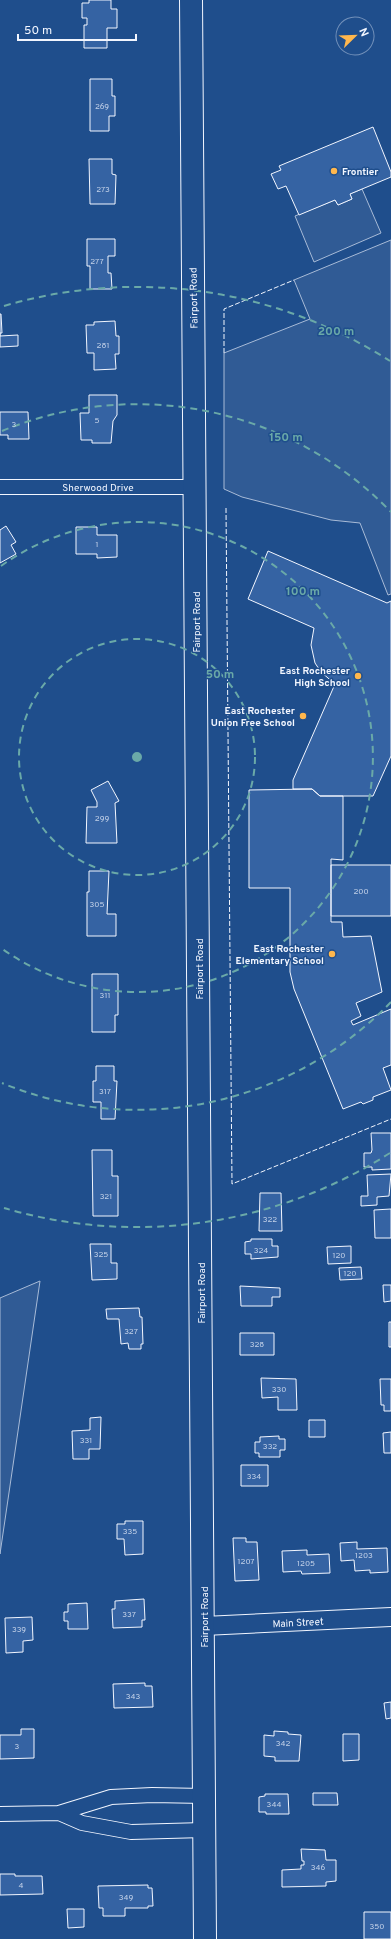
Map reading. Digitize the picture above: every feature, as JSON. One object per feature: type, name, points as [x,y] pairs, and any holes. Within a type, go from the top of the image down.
[{"type":"main road","name":"Fairport Road","points":[[191,0],[204,1626],[205,1939]]},
{"type":"street","name":"Sherwood Drive","points":[[0,487],[195,487]]},
{"type":"street","name":"Main Street","points":[[204,1626],[391,1617]]},
{"type":"street","points":[[0,1814],[60,1813],[111,1797],[152,1795],[204,1796]]},
{"type":"street","points":[[60,1813],[82,1823],[130,1832],[204,1830]]},
{"type":"shaded area","points":[[362,189],[381,233],[314,262],[295,216],[335,200],[338,205],[352,199],[350,194]]},
{"type":"shaded area","points":[[391,240],[391,594],[388,595],[360,523],[331,520],[242,497],[224,489],[224,353],[310,319],[294,280]]},
{"type":"shaded area","points":[[40,1281],[0,1554],[0,1298]]},
{"type":"building","points":[[89,0],[111,0],[111,9],[117,9],[117,28],[107,28],[107,48],[84,48],[84,25],[87,25],[87,18],[82,18],[82,3],[89,3]]},
{"type":"building","points":[[90,79],[112,79],[112,96],[115,96],[115,116],[109,116],[109,131],[90,131]]},
{"type":"building","name":"Frontier","points":[[373,127],[391,172],[391,177],[350,194],[352,199],[338,205],[335,200],[299,215],[286,186],[278,189],[271,174],[281,170],[279,166]]},
{"type":"building","points":[[89,159],[112,159],[112,174],[116,175],[115,204],[90,204]]},
{"type":"building","points":[[87,239],[115,239],[115,256],[108,256],[108,273],[111,273],[112,289],[90,289],[90,266],[87,266]]},
{"type":"building","points":[[1,314],[2,333],[0,333]]},
{"type":"building","points":[[115,321],[116,336],[119,336],[119,354],[115,354],[116,369],[94,370],[94,353],[87,353],[86,325],[94,325],[94,322]]},
{"type":"building","points":[[18,335],[18,346],[0,347],[0,336]]},
{"type":"building","points":[[89,395],[117,395],[117,415],[113,421],[111,443],[92,443],[92,440],[81,440],[80,413],[89,413]]},
{"type":"building","points":[[0,412],[28,412],[29,439],[8,439],[8,435],[0,435]]},
{"type":"building","points":[[6,526],[16,542],[11,545],[16,554],[0,563],[0,530]]},
{"type":"building","points":[[76,527],[97,527],[97,535],[117,535],[117,557],[97,558],[97,554],[76,554]]},
{"type":"building","name":"East Rochester High School","points":[[268,551],[387,603],[391,601],[391,756],[373,796],[320,796],[312,789],[293,789],[293,780],[335,684],[321,672],[315,663],[311,645],[314,628],[248,599]]},
{"type":"building","points":[[108,781],[119,801],[115,803],[117,843],[86,843],[87,807],[97,807],[97,802],[91,790]]},
{"type":"building","name":"East Rochester Elementary School","points":[[312,789],[320,796],[343,796],[343,860],[331,859],[331,922],[342,922],[343,937],[371,936],[382,992],[356,1003],[361,1016],[351,1021],[353,1025],[391,1009],[391,1065],[383,1068],[391,1090],[373,1097],[373,1100],[363,1104],[361,1102],[343,1109],[294,989],[290,972],[290,888],[249,888],[249,790]]},
{"type":"building","points":[[331,865],[391,865],[391,916],[331,916]]},
{"type":"building","points":[[89,871],[109,871],[107,914],[116,914],[116,936],[87,936],[87,892],[89,892]]},
{"type":"building","points":[[92,974],[118,974],[118,1015],[115,1015],[115,1032],[92,1032]]},
{"type":"building","points":[[96,1066],[114,1066],[114,1081],[117,1081],[115,1119],[101,1119],[101,1102],[93,1102],[93,1081],[96,1081]]},
{"type":"building","points":[[371,1133],[391,1133],[391,1169],[372,1170],[372,1167],[364,1167],[364,1153],[371,1153],[372,1150]]},
{"type":"building","points":[[92,1150],[112,1150],[112,1176],[118,1176],[118,1216],[93,1216]]},
{"type":"building","points":[[391,1174],[389,1196],[377,1197],[377,1205],[361,1206],[361,1196],[368,1196],[367,1175]]},
{"type":"building","points":[[260,1193],[281,1193],[282,1231],[259,1231]]},
{"type":"building","points":[[391,1209],[391,1238],[375,1238],[374,1210]]},
{"type":"building","points":[[251,1239],[272,1239],[272,1246],[278,1246],[278,1257],[251,1259],[251,1254],[245,1254],[245,1242],[251,1241]]},
{"type":"building","points":[[90,1244],[111,1244],[111,1263],[117,1263],[117,1279],[92,1280]]},
{"type":"building","points":[[351,1246],[351,1263],[328,1264],[327,1247]]},
{"type":"building","points":[[361,1267],[362,1279],[340,1280],[339,1268]]},
{"type":"building","points":[[383,1285],[391,1285],[391,1301],[384,1302]]},
{"type":"building","points":[[240,1286],[280,1288],[280,1297],[272,1297],[272,1306],[241,1306]]},
{"type":"building","points":[[139,1308],[140,1317],[142,1317],[143,1344],[141,1344],[141,1349],[129,1349],[128,1343],[121,1344],[119,1319],[107,1319],[106,1309]]},
{"type":"building","points":[[389,1322],[391,1322],[391,1347],[389,1347]]},
{"type":"building","points":[[240,1333],[274,1333],[274,1355],[240,1355]]},
{"type":"building","points":[[261,1378],[296,1379],[297,1410],[278,1410],[278,1397],[262,1398]]},
{"type":"building","points":[[380,1379],[391,1379],[391,1411],[384,1411],[384,1405],[381,1405]]},
{"type":"building","points":[[101,1417],[100,1449],[89,1449],[89,1459],[73,1459],[72,1431],[90,1430],[90,1418]]},
{"type":"building","points":[[309,1420],[325,1420],[325,1437],[309,1437]]},
{"type":"building","points":[[391,1432],[391,1453],[384,1453],[383,1433]]},
{"type":"building","points":[[279,1436],[279,1439],[285,1439],[285,1450],[280,1450],[280,1457],[259,1457],[259,1453],[255,1453],[255,1442],[260,1442],[260,1437]]},
{"type":"building","points":[[241,1465],[268,1465],[268,1486],[241,1486]]},
{"type":"building","points":[[125,1521],[143,1521],[143,1554],[125,1555],[124,1539],[117,1539],[117,1524],[125,1524]]},
{"type":"building","points":[[233,1538],[246,1538],[246,1542],[257,1542],[259,1580],[235,1581]]},
{"type":"building","points":[[357,1542],[357,1549],[387,1548],[388,1572],[370,1573],[370,1570],[355,1571],[354,1560],[341,1561],[340,1543]]},
{"type":"building","points":[[307,1550],[307,1555],[329,1554],[330,1573],[302,1574],[301,1571],[283,1572],[282,1551]]},
{"type":"building","points":[[144,1599],[145,1620],[142,1620],[142,1627],[113,1628],[112,1609],[115,1609],[115,1601]]},
{"type":"building","points":[[87,1603],[88,1629],[68,1629],[68,1621],[64,1621],[64,1612],[68,1612],[68,1604]]},
{"type":"building","points":[[32,1617],[33,1640],[23,1641],[23,1652],[6,1653],[5,1618]]},
{"type":"building","points":[[145,1683],[145,1686],[152,1686],[153,1707],[114,1708],[113,1684]]},
{"type":"building","points":[[391,1702],[391,1718],[386,1719],[384,1703]]},
{"type":"building","points":[[21,1729],[34,1729],[34,1758],[0,1759],[0,1735],[21,1735]]},
{"type":"building","points":[[274,1731],[301,1735],[299,1761],[275,1761],[275,1757],[264,1756],[264,1735],[274,1736]]},
{"type":"building","points":[[343,1734],[359,1734],[359,1760],[343,1761]]},
{"type":"building","points":[[313,1793],[337,1793],[338,1805],[313,1805]]},
{"type":"building","points":[[265,1794],[288,1794],[289,1814],[266,1814],[266,1812],[259,1812],[259,1797],[265,1796]]},
{"type":"building","points":[[301,1849],[325,1850],[326,1860],[336,1860],[336,1881],[326,1882],[326,1886],[282,1887],[282,1870],[301,1869],[301,1865],[304,1865],[304,1861],[302,1861]]},
{"type":"building","points":[[0,1874],[15,1874],[15,1876],[42,1876],[43,1894],[0,1895]]},
{"type":"building","points":[[148,1885],[148,1888],[152,1888],[153,1906],[148,1906],[148,1908],[125,1908],[125,1916],[103,1916],[103,1908],[99,1908],[98,1886]]},
{"type":"building","points":[[67,1909],[84,1909],[84,1927],[68,1928]]},
{"type":"building","points":[[364,1912],[391,1912],[391,1939],[364,1939]]},
{"type":"fence","points":[[224,353],[224,309],[294,280]]},
{"type":"fence","points":[[226,508],[232,1184],[391,1119]]},
{"type":"place","name":"Frontier","points":[[334,171]]},
{"type":"place","name":"East Rochester High School","points":[[358,676]]},
{"type":"place","name":"East Rochester Union Free School","points":[[303,716]]},
{"type":"place","name":"East Rochester Elementary School","points":[[332,954]]}]
